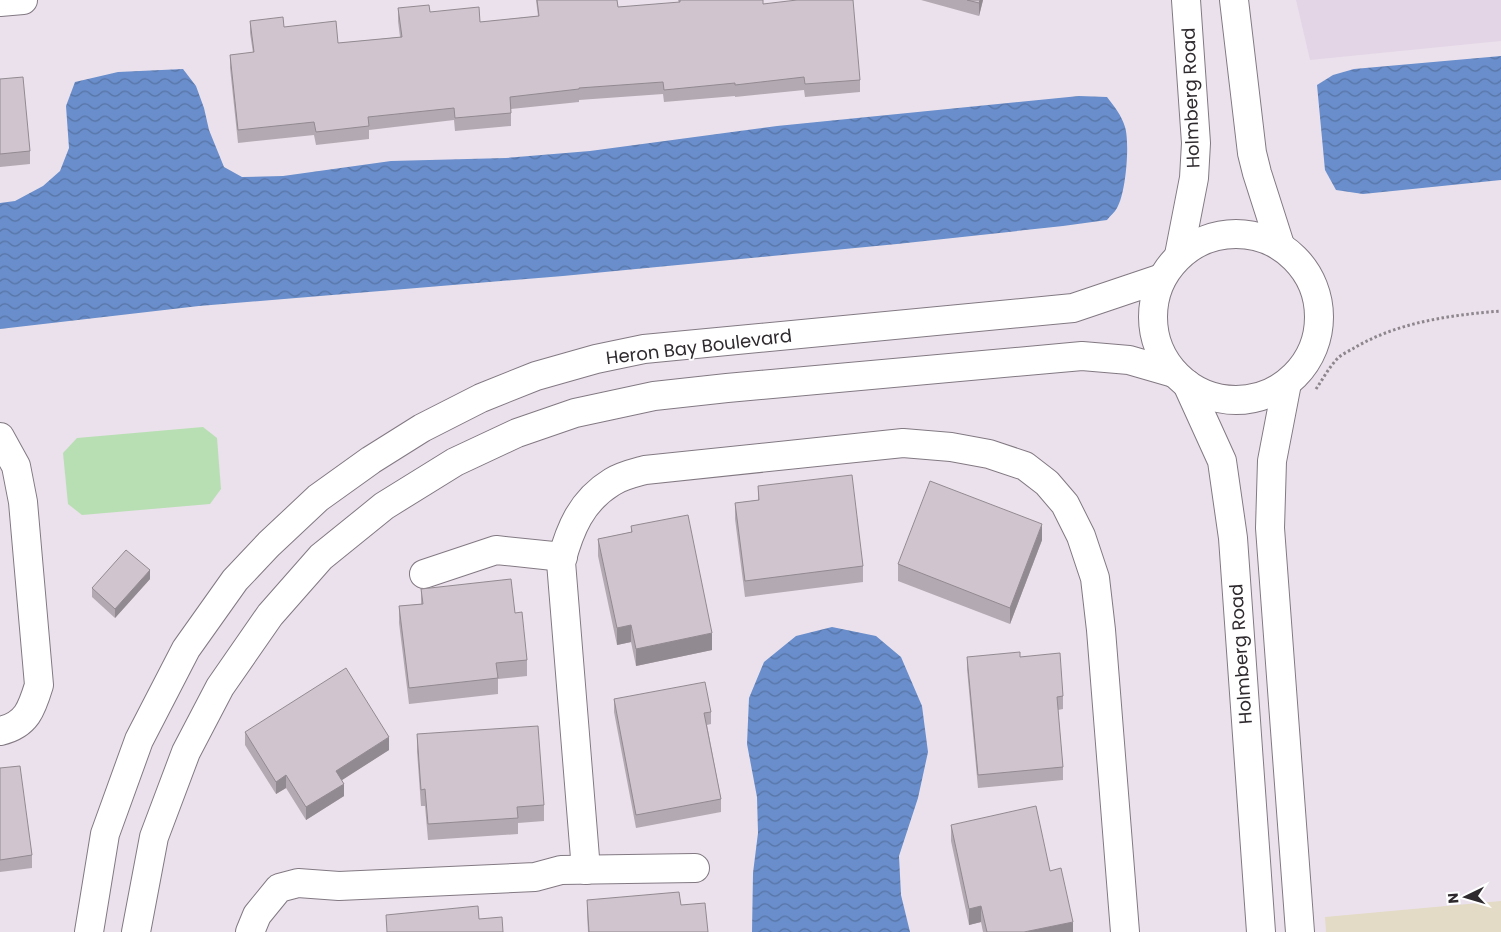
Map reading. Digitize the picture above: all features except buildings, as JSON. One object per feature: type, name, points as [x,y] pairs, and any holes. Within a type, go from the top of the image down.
[{"type":"street","points":[[0,2],[23,0]]},
{"type":"street","name":"Holmberg Road","points":[[1179,255],[1194,178],[1196,143],[1186,0]]},
{"type":"street","points":[[1234,0],[1252,153],[1280,245]]},
{"type":"street","points":[[136,932],[154,837],[186,752],[220,687],[270,615],[321,557],[384,506],[456,462],[517,433],[574,413],[654,396],[1082,356],[1129,360],[1180,378],[1205,395],[1226,400],[1248,400],[1269,394],[1287,383],[1306,363],[1317,339],[1320,312],[1314,285],[1300,262],[1280,245],[1255,235],[1228,233],[1201,240],[1179,255],[1169,266],[1162,278],[1155,297],[1152,317],[1155,337],[1162,356],[1180,378]]},
{"type":"street","name":"Heron Bay Boulevard","points":[[88,932],[105,834],[139,740],[186,649],[235,580],[318,498],[371,460],[422,428],[481,398],[536,376],[596,359],[644,349],[1073,308],[1162,278]]},
{"type":"street","name":"Holmberg Road","points":[[1180,378],[1222,461],[1233,538],[1261,932]]},
{"type":"street","points":[[1287,383],[1272,461],[1270,528],[1300,932]]},
{"type":"street","points":[[0,437],[16,466],[23,502],[39,685],[31,710],[12,728],[0,730]]},
{"type":"street","points":[[586,870],[562,571],[563,557],[571,528],[590,498],[612,481],[645,470],[903,443],[951,447],[989,454],[1024,466],[1047,483],[1065,504],[1081,536],[1095,578],[1101,630],[1125,932]]},
{"type":"street","points":[[424,574],[496,550],[563,557]]},
{"type":"street","points":[[250,932],[257,915],[279,888],[298,883],[339,886],[536,877],[561,870],[695,868]]},
{"type":"path","points":[[1315,391],[1338,357],[1360,344],[1383,334],[1451,315],[1501,311]]},
{"type":"shaded area","points":[[1296,0],[1501,0],[1501,41],[1310,60]]},
{"type":"shaded area","points":[[1501,901],[1501,932],[1326,932],[1325,917]]},
{"type":"green space","points":[[203,427],[217,438],[221,489],[210,504],[82,515],[68,504],[63,453],[77,438]]},
{"type":"water","points":[[1501,56],[1501,180],[1363,194],[1336,190],[1325,170],[1317,85],[1333,75],[1354,69]]},
{"type":"water","points":[[183,69],[196,86],[209,130],[224,167],[242,177],[283,176],[391,161],[506,158],[590,151],[777,126],[1079,96],[1107,97],[1118,111],[1124,123],[1126,134],[1126,168],[1120,201],[1116,210],[1107,220],[897,244],[563,276],[199,306],[0,329],[0,203],[15,201],[43,186],[60,171],[69,148],[66,106],[75,82],[118,72]]},
{"type":"water","points":[[832,627],[876,636],[901,657],[922,706],[928,752],[918,798],[899,856],[901,895],[910,932],[752,932],[753,873],[758,833],[757,797],[747,744],[749,698],[764,662],[796,636]]}]
